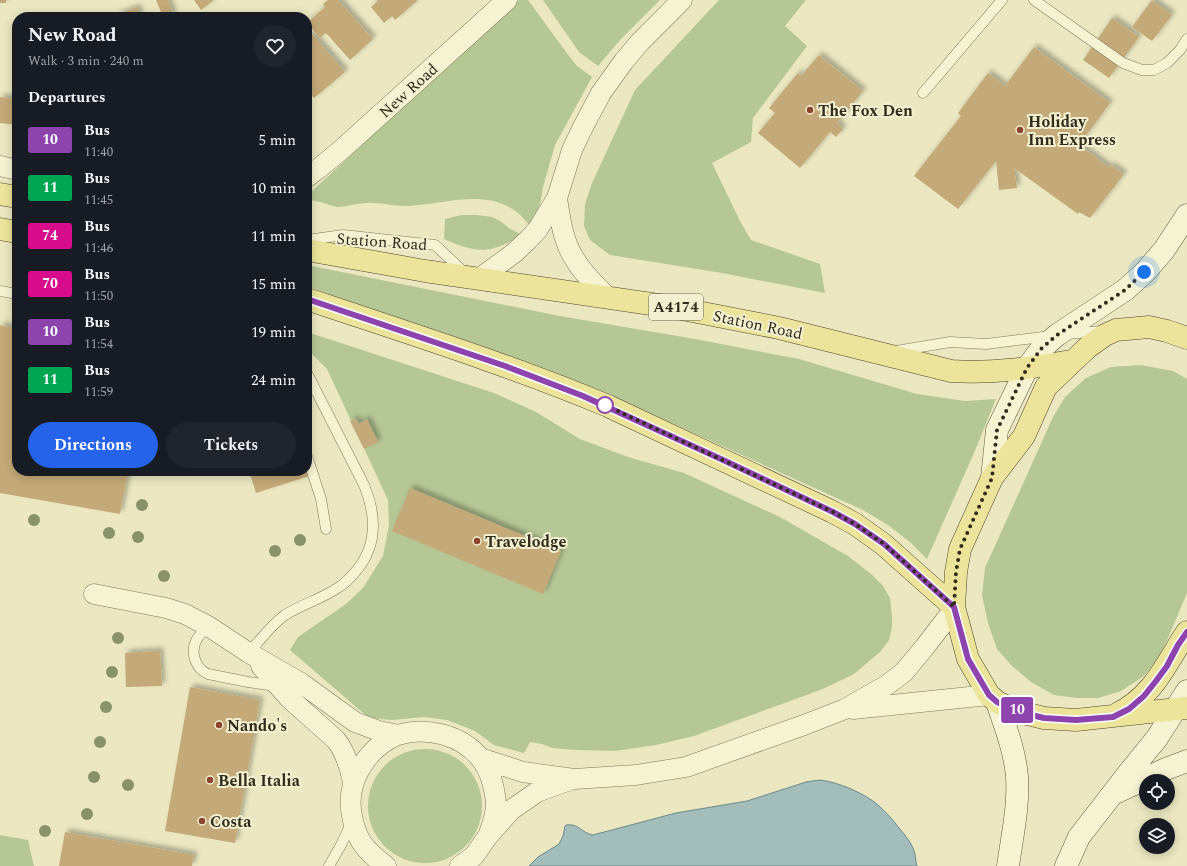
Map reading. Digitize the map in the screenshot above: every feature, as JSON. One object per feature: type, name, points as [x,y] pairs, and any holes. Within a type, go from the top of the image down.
[{"type":"main road","points":[[0,194],[12,196]]},
{"type":"main road","points":[[0,229],[12,231]]},
{"type":"main road","name":"Station Road","points":[[312,251],[392,265],[606,296],[732,318],[779,328],[951,371],[976,372],[1027,368],[1071,362]]},
{"type":"main road","points":[[312,301],[505,366],[583,396],[833,512],[855,524],[884,544],[954,608]]},
{"type":"main road","points":[[1181,709],[1076,720],[1044,718],[1019,712],[993,698],[968,659],[954,608],[956,572],[960,549],[992,478],[1024,436],[1046,387],[1088,347],[1105,335],[1116,330],[1148,327],[1167,331],[1187,338]]},
{"type":"main road","points":[[1113,717],[1129,709],[1144,696],[1167,666],[1187,632]]},
{"type":"street","name":"New Road","points":[[312,173],[341,150],[507,0]]},
{"type":"street","points":[[475,277],[514,253],[538,229],[557,198],[572,150],[601,93],[640,42],[682,0]]},
{"type":"street","points":[[0,166],[12,169]]},
{"type":"street","points":[[557,198],[562,224],[568,246],[573,257],[581,269],[606,296]]},
{"type":"street","points":[[992,478],[997,430],[1027,368],[1041,349],[1057,335],[1125,290],[1164,250],[1187,215]]},
{"type":"street","points":[[94,594],[171,609],[185,614],[208,626],[249,653],[301,683],[355,722],[378,731],[398,735]]},
{"type":"street","points":[[480,758],[523,772],[574,779],[636,775],[686,767],[845,709],[887,685],[904,672],[954,608]]},
{"type":"street","points":[[249,653],[289,698],[342,747],[347,758],[353,782]]},
{"type":"street","points":[[1066,866],[1079,837],[1110,796],[1181,709],[1187,691]]},
{"type":"street","points":[[845,709],[993,698],[1013,754],[1017,776],[1017,801],[1008,866]]},
{"type":"street","points":[[386,866],[372,856],[360,840],[352,821],[350,802],[353,782],[360,767],[370,754],[383,743],[398,735],[420,731],[443,734],[464,743],[480,758],[491,776],[496,796],[495,817],[488,836]]},
{"type":"street","points":[[1110,796],[1145,778],[1187,761]]},
{"type":"street","points":[[460,866],[474,856],[488,836],[511,810],[537,792],[574,779]]},
{"type":"lane","points":[[923,93],[1002,0]]},
{"type":"lane","points":[[1034,0],[1123,63],[1142,70],[1154,70],[1167,63],[1180,50],[1187,39]]},
{"type":"lane","name":"Station Road","points":[[312,239],[343,235],[435,245],[475,277]]},
{"type":"lane","points":[[0,291],[12,293]]},
{"type":"lane","name":"Station Road","points":[[880,353],[950,342],[986,344],[1057,335],[1116,330]]},
{"type":"lane","points":[[249,653],[262,637],[283,617],[332,591],[347,581],[361,564],[370,548],[374,530],[368,495],[312,383]]},
{"type":"lane","points":[[312,471],[321,499],[326,529]]},
{"type":"lane","points":[[208,626],[198,637],[194,646],[196,662],[203,671],[208,674],[248,682],[278,686]]},
{"type":"lane","points":[[329,866],[352,821]]},
{"type":"green space","points":[[519,0],[528,0],[577,66],[592,77],[555,145],[543,187],[540,205],[529,225],[514,210],[488,200],[460,200],[404,206],[367,203],[337,207],[312,201],[312,191]]},
{"type":"green space","points":[[543,0],[660,0],[621,39],[598,66],[579,52]]},
{"type":"green space","points":[[719,0],[806,0],[785,26],[807,46],[753,118],[751,142],[712,163],[740,221],[751,240],[820,264],[825,293],[722,273],[610,255],[590,240],[584,226],[585,204],[592,183],[635,90]]},
{"type":"green space","points":[[461,215],[492,217],[522,235],[501,246],[484,250],[466,247],[444,239],[445,219]]},
{"type":"green space","points":[[312,266],[560,316],[695,339],[799,359],[917,394],[965,401],[996,399],[927,559],[911,543],[888,525],[863,510],[594,388],[497,355],[312,288]]},
{"type":"green space","points":[[312,334],[494,393],[536,412],[580,439],[628,457],[684,473],[780,517],[848,556],[871,574],[883,586],[890,598],[892,616],[892,628],[889,640],[880,652],[854,674],[823,689],[694,736],[656,745],[615,751],[552,748],[542,744],[530,742],[524,753],[494,745],[475,731],[447,720],[424,717],[392,720],[369,718],[290,650],[298,637],[346,604],[363,588],[383,556],[389,525],[388,500],[327,369],[312,354]]},
{"type":"green space","points":[[1141,365],[1173,371],[1187,379],[1187,593],[1166,643],[1156,661],[1144,676],[1121,691],[1098,698],[1076,698],[1054,695],[1031,682],[1012,666],[997,649],[988,623],[982,595],[985,568],[1053,417],[1065,397],[1086,378],[1111,367]]},
{"type":"green space","points":[[425,749],[447,753],[465,766],[478,784],[482,806],[478,828],[465,846],[447,859],[425,863],[403,859],[385,846],[372,828],[368,806],[372,784],[385,766],[403,753]]},
{"type":"green space","points":[[0,835],[28,840],[34,866],[0,866]]},
{"type":"water","points":[[820,780],[835,783],[866,796],[884,810],[905,835],[913,848],[917,866],[529,866],[538,857],[559,844],[566,825],[574,825],[593,835],[676,813],[747,801],[806,782]]},
{"type":"building","points":[[0,0],[6,0],[6,3],[0,3]]},
{"type":"building","points":[[156,0],[168,0],[172,12],[161,12]]},
{"type":"building","points":[[194,0],[214,0],[201,10]]},
{"type":"building","points":[[328,0],[338,0],[373,39],[350,60],[326,33],[320,38],[312,29],[312,19],[325,7],[323,4]]},
{"type":"building","points":[[377,0],[418,0],[395,20],[392,16],[384,23],[371,7],[378,1]]},
{"type":"building","points":[[1152,0],[1172,15],[1152,41],[1132,27]]},
{"type":"building","points":[[137,7],[139,12],[124,12]]},
{"type":"building","points":[[1112,18],[1139,37],[1109,78],[1083,60]]},
{"type":"building","points":[[312,34],[345,72],[314,98],[312,96]]},
{"type":"building","name":"Holiday Inn Express","points":[[1034,47],[1110,103],[1079,145],[1110,168],[1111,165],[1124,174],[1090,218],[1079,212],[1078,214],[1014,168],[1017,188],[999,190],[996,161],[958,209],[914,176],[961,116],[958,113],[988,73],[1005,86]]},
{"type":"building","name":"The Fox Den","points":[[819,55],[863,91],[837,123],[843,129],[836,137],[830,132],[800,168],[758,133],[775,113],[769,108],[798,73],[801,76]]},
{"type":"building","points":[[0,97],[12,98],[12,124],[0,123]]},
{"type":"building","points":[[0,325],[12,328],[12,476],[127,476],[120,514],[0,493]]},
{"type":"building","points":[[356,419],[359,424],[367,419],[378,442],[364,449],[350,421]]},
{"type":"building","points":[[251,476],[309,476],[256,493]]},
{"type":"building","name":"Travelodge","points":[[410,488],[561,551],[543,594],[392,531]]},
{"type":"building","points":[[160,651],[162,686],[126,687],[125,653]]},
{"type":"building","points":[[190,687],[260,700],[235,843],[165,831]]},
{"type":"building","points":[[65,832],[194,855],[192,866],[59,866]]},
{"type":"bus line","name":"10","points":[[312,301],[505,366],[608,406],[833,512],[855,524],[884,544],[954,607],[968,659],[989,695],[997,702],[1019,712],[1044,718],[1076,720],[1113,717],[1129,709],[1144,696],[1167,666],[1187,632]]},
{"type":"place","name":"The Fox Den","points":[[810,110]]},
{"type":"place","name":"Holiday Inn Express","points":[[1020,130]]},
{"type":"place","name":"Travelodge","points":[[477,541]]},
{"type":"place","name":"Nando's","points":[[219,725]]},
{"type":"place","name":"Bella Italia","points":[[210,780]]},
{"type":"place","name":"Costa","points":[[202,821]]},
{"type":"route","points":[[605,405],[833,512],[855,524],[884,544],[954,607],[956,572],[960,549],[992,478],[997,430],[1027,368],[1041,349],[1057,335],[1125,290],[1144,272]]}]
